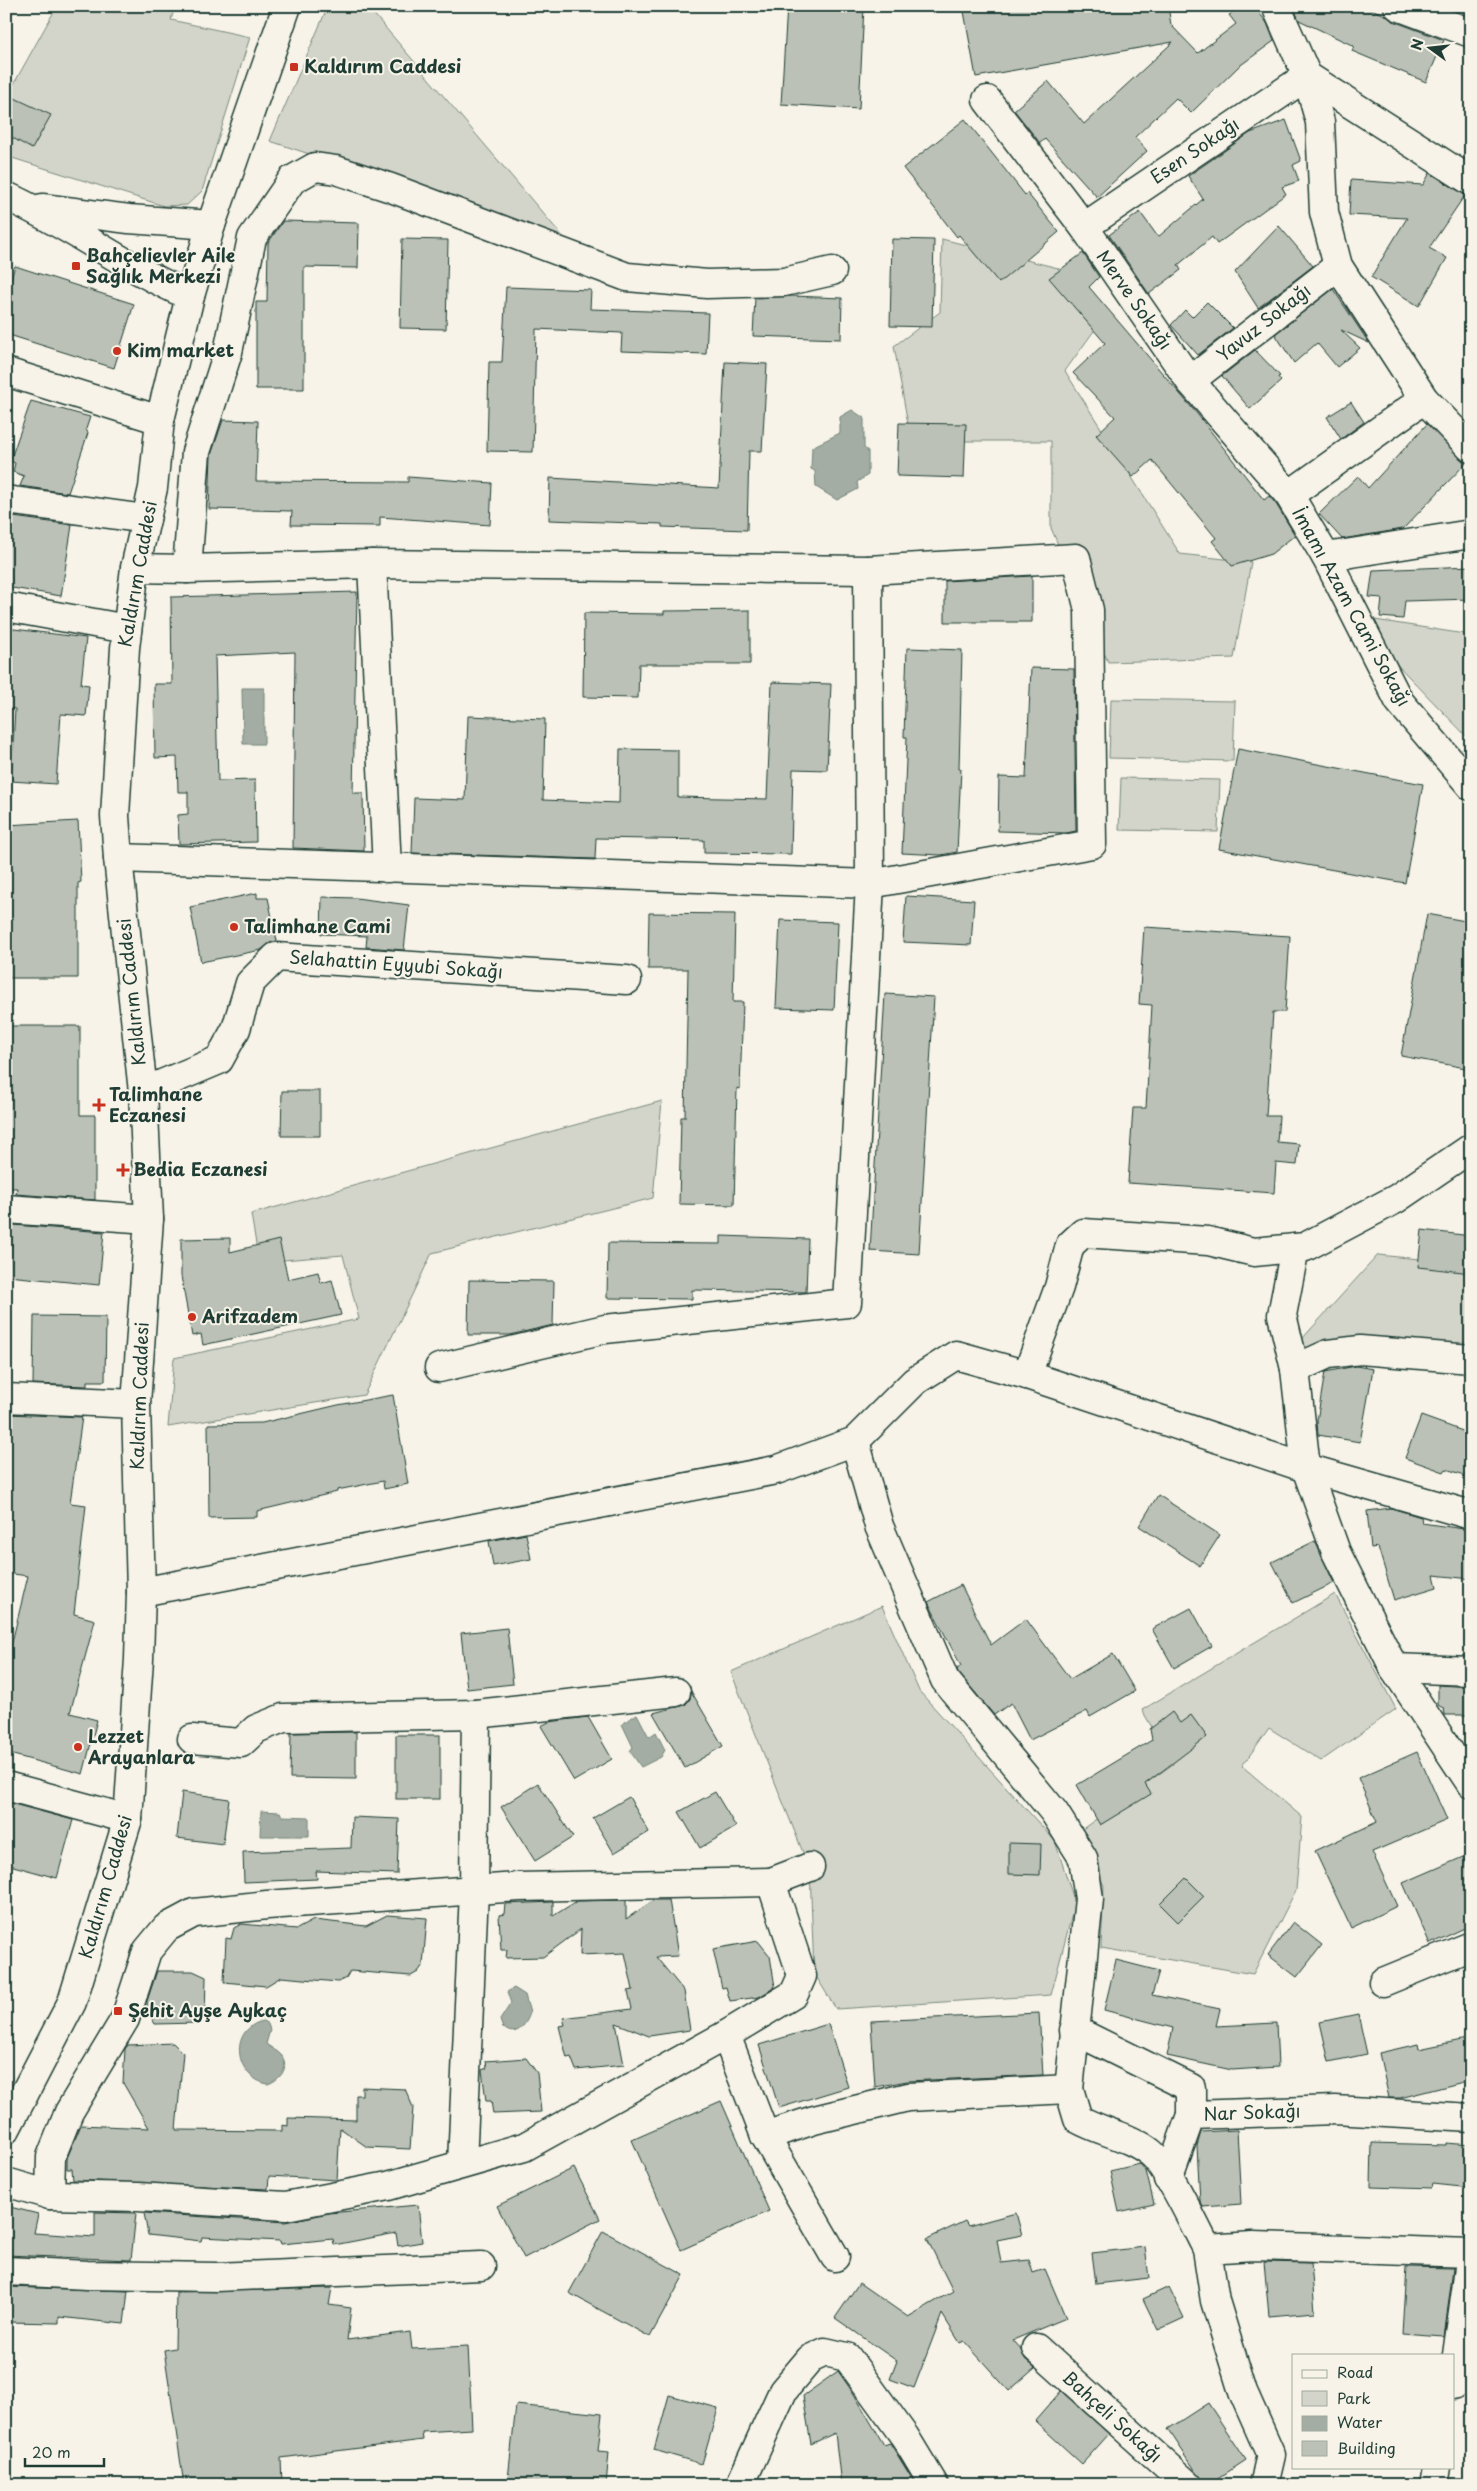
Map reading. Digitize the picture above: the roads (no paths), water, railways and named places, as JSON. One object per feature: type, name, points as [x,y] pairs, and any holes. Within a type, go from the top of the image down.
[{"type":"street","name":"Kaldırım Caddesi","points":[[7,2125],[72,2002],[128,1819],[139,1659],[140,1592],[136,1404],[149,1219],[143,1092],[115,816],[127,629],[135,568],[153,488],[160,420],[190,296],[211,225],[287,6]]},
{"type":"street","points":[[1276,6],[1307,76],[1320,122],[1324,212],[1338,266],[1424,399],[1471,448]]},
{"type":"street","points":[[1398,6],[1471,33]]},
{"type":"street","points":[[1307,76],[1471,181]]},
{"type":"street","name":"Esen Sokağı","points":[[1084,227],[1307,76]]},
{"type":"street","name":"Merve Sokağı","points":[[986,100],[1084,227],[1190,381],[1289,495]]},
{"type":"street","points":[[188,569],[196,452],[228,352],[252,238],[292,180],[315,167],[336,170],[391,188],[627,277],[707,284],[784,282],[832,271]]},
{"type":"street","points":[[6,196],[31,207],[152,280],[190,296]]},
{"type":"street","points":[[31,207],[129,219],[211,225]]},
{"type":"street","name":"Yavuz Sokağı","points":[[1190,381],[1338,266]]},
{"type":"street","points":[[6,372],[160,420]]},
{"type":"street","points":[[1289,495],[1424,399]]},
{"type":"street","name":"İmamı Azam Cami Sokağı","points":[[1289,495],[1326,557],[1399,701],[1471,786]]},
{"type":"street","points":[[6,500],[146,519]]},
{"type":"street","points":[[1326,557],[1471,534]]},
{"type":"street","points":[[118,858],[870,884],[1092,844],[1088,610],[1076,558],[868,570],[372,564],[188,569],[135,568]]},
{"type":"street","points":[[372,564],[387,868]]},
{"type":"street","points":[[439,1368],[605,1329],[847,1303],[870,884],[868,570]]},
{"type":"street","points":[[6,607],[127,629]]},
{"type":"street","name":"Selahattin Eyyubi Sokağı","points":[[143,1092],[219,1060],[236,1029],[250,983],[276,957],[627,980]]},
{"type":"street","points":[[1027,1375],[1059,1287],[1070,1245],[1083,1233],[1208,1241],[1254,1252],[1305,1248],[1396,1199],[1465,1157]]},
{"type":"street","points":[[6,1209],[149,1219]]},
{"type":"street","points":[[1295,1248],[1282,1315],[1294,1369],[1306,1468],[1336,1552],[1394,1668],[1471,1784]]},
{"type":"street","points":[[1294,1369],[1328,1354],[1360,1350],[1471,1359]]},
{"type":"street","points":[[140,1592],[776,1470],[854,1441],[915,1381],[956,1355],[1027,1375],[1306,1468],[1471,1515]]},
{"type":"street","points":[[6,1398],[136,1404]]},
{"type":"street","points":[[854,1441],[879,1526],[945,1680],[1054,1812],[1083,1858],[1089,1899],[1069,2088],[1078,2119],[1142,2147],[1152,2154],[1208,2249],[1215,2302],[1243,2392],[1271,2456],[1264,2485]]},
{"type":"street","points":[[1394,1668],[1471,1672]]},
{"type":"street","points":[[192,1739],[241,1743],[256,1729],[283,1718],[476,1714],[676,1692]]},
{"type":"street","points":[[462,2164],[474,1891],[476,1714]]},
{"type":"street","points":[[6,1786],[128,1819]]},
{"type":"street","points":[[50,2195],[51,2156],[68,2112],[125,2019],[148,1951],[166,1928],[194,1912],[267,1905],[518,1888],[771,1882],[810,1867]]},
{"type":"street","points":[[6,2182],[50,2195],[138,2197],[286,2206],[388,2186],[524,2147],[726,2035],[794,1994],[802,1976],[771,1882]]},
{"type":"street","points":[[1383,1982],[1471,1946]]},
{"type":"street","name":"Nar Sokağı","points":[[1074,2030],[1191,2088],[1192,2115],[1335,2110],[1471,2118]]},
{"type":"street","points":[[726,2035],[765,2136],[835,2257]]},
{"type":"street","points":[[765,2136],[814,2120],[908,2097],[1069,2088]]},
{"type":"street","points":[[1168,2179],[1192,2115]]},
{"type":"street","points":[[1208,2249],[1254,2246],[1471,2253],[1454,2377]]},
{"type":"street","points":[[6,2271],[87,2276],[216,2277],[481,2266]]},
{"type":"street","name":"Bahçeli Sokağı","points":[[1036,2348],[1188,2485]]},
{"type":"street","points":[[740,2485],[783,2391],[810,2358],[825,2352],[847,2358],[905,2437],[934,2485]]},
{"type":"street","points":[[1434,2485],[1438,2468]]},
{"type":"water","points":[[852,410],[864,418],[864,448],[868,451],[868,475],[857,482],[858,489],[837,500],[816,487],[815,471],[811,469],[812,447],[840,433],[840,417]]},
{"type":"water","points":[[242,688],[264,688],[264,744],[243,744]]},
{"type":"water","points":[[637,1714],[649,1737],[656,1732],[665,1750],[661,1757],[641,1767],[630,1751],[633,1747],[622,1724]]},
{"type":"water","points":[[261,1811],[280,1812],[282,1816],[309,1817],[309,1836],[260,1836]]},
{"type":"water","points":[[514,1988],[525,1995],[530,2013],[523,2027],[511,2032],[502,2026],[500,2020],[511,2003],[507,1992]]},
{"type":"water","points":[[263,2021],[268,2024],[270,2030],[266,2044],[282,2056],[285,2065],[279,2077],[268,2084],[257,2080],[248,2073],[242,2064],[240,2053],[240,2043],[244,2033],[252,2026]]},
{"type":"place","name":"Kaldırım Caddesi","points":[[294,67]]},
{"type":"place","name":"Bahçelievler Aile Sağlık Merkezi","points":[[76,266]]},
{"type":"place","name":"Kim market","points":[[117,351]]},
{"type":"place","name":"Talimhane Cami","points":[[234,927]]},
{"type":"place","name":"Talimhane Eczanesi","points":[[99,1105]]},
{"type":"place","name":"Bedia Eczanesi","points":[[123,1170]]},
{"type":"place","name":"Arifzadem","points":[[192,1317]]},
{"type":"place","name":"Lezzet Arayanlara","points":[[78,1747]]},
{"type":"place","name":"Şehit Ayşe Aykaç","points":[[118,2011]]}]
